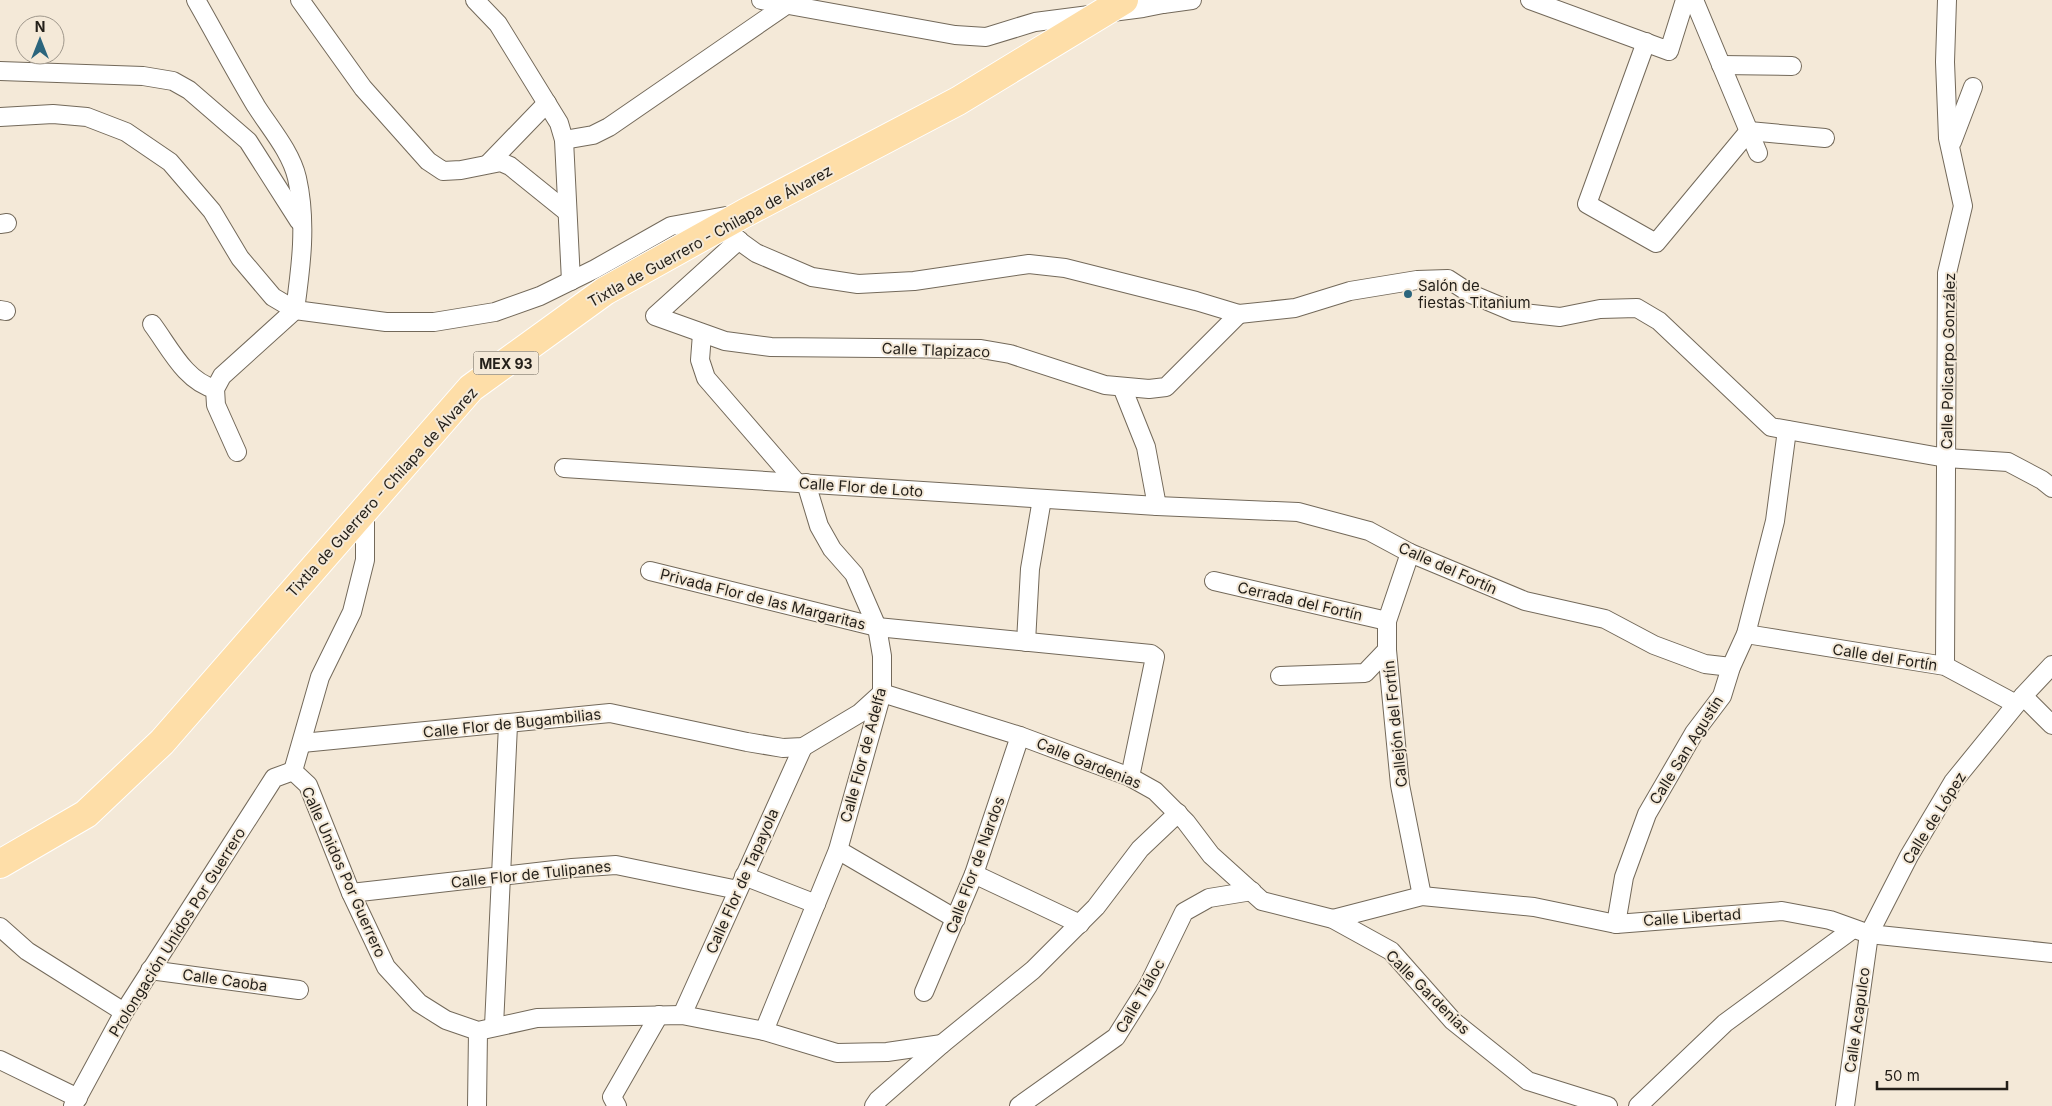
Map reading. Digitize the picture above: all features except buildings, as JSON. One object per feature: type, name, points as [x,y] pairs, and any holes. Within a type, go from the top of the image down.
[{"type":"main road","name":"Tixtla de Guerrero - Chilapa de Álvarez","points":[[0,864],[86,814],[162,742],[471,388],[600,280],[729,234],[745,213],[958,101],[1115,6]]},
{"type":"street","points":[[196,0],[255,104],[285,150],[297,178],[303,248],[295,310],[222,376],[215,389],[216,405],[237,452]]},
{"type":"street","points":[[300,0],[363,88],[428,161],[443,171],[461,170],[501,162],[510,166],[567,212]]},
{"type":"street","points":[[475,0],[498,24],[559,123],[564,140],[571,281]]},
{"type":"street","points":[[761,0],[790,2],[954,35],[986,37],[1035,22],[1115,6],[1192,0]]},
{"type":"street","points":[[1530,0],[1669,51],[1685,0]]},
{"type":"street","points":[[1694,0],[1758,153]]},
{"type":"street","name":"Calle Policarpo González","points":[[1945,666],[1947,273],[1963,206],[1950,146],[1945,62],[1947,0]]},
{"type":"street","points":[[564,140],[593,135],[609,127],[790,2]]},
{"type":"street","points":[[1646,42],[1586,204],[1656,243],[1749,131]]},
{"type":"street","points":[[1721,65],[1792,66]]},
{"type":"street","points":[[0,71],[143,76],[172,81],[189,90],[248,141],[301,225]]},
{"type":"street","points":[[1950,146],[1973,87]]},
{"type":"street","points":[[488,164],[547,104]]},
{"type":"street","points":[[0,117],[53,114],[87,117],[126,132],[170,162],[212,211],[240,258],[273,297],[295,310],[386,322],[434,322],[495,312],[540,296],[571,281],[600,280],[671,226],[745,213]]},
{"type":"street","points":[[1749,131],[1825,138]]},
{"type":"street","points":[[729,234],[756,252],[812,277],[858,284],[914,281],[1029,264],[1065,268],[1196,300],[1239,314],[1294,308],[1350,291],[1398,283],[1448,279],[1471,294],[1514,312],[1560,317],[1600,309],[1637,308],[1659,321],[1771,427],[1946,458],[2008,462],[2042,480],[2052,488]]},
{"type":"street","name":"Calle Tlapizaco","points":[[729,234],[655,316],[725,341],[771,347],[980,349],[1010,354],[1105,385],[1149,389],[1166,387],[1239,314]]},
{"type":"street","points":[[152,324],[190,376],[203,386],[215,389]]},
{"type":"street","name":"Calle Flor de Adelfa","points":[[702,334],[700,360],[706,378],[801,482],[819,526],[832,549],[854,574],[877,627],[882,656],[882,693],[838,850],[764,1030]]},
{"type":"street","points":[[1122,387],[1146,447],[1157,506]]},
{"type":"street","name":"Calle San Agustín","points":[[1616,924],[1624,877],[1647,814],[1694,733],[1722,696],[1731,667],[1746,634],[1775,521],[1787,430]]},
{"type":"street","name":"Calle Flor de Loto","points":[[564,468],[1157,506]]},
{"type":"street","points":[[1042,499],[1030,569],[1026,642],[1151,654],[1155,657],[1130,777]]},
{"type":"street","name":"Calle del Fortín","points":[[1157,506],[1298,512],[1369,531],[1410,553],[1525,601],[1605,619],[1654,645],[1705,664],[1731,667]]},
{"type":"street","name":"Calle Unidos Por Guerrero","points":[[365,509],[365,560],[352,612],[320,677],[293,771],[308,785],[351,893],[386,967],[419,1003],[446,1020],[486,1028],[538,1018],[682,1015],[764,1030],[837,1053],[888,1052],[942,1044]]},
{"type":"street","name":"Callejón del Fortín","points":[[1410,553],[1387,621],[1387,650],[1400,785],[1422,896]]},
{"type":"street","name":"Privada Flor de las Margaritas","points":[[650,571],[877,627],[1026,642]]},
{"type":"street","name":"Cerrada del Fortín","points":[[1214,581],[1387,621]]},
{"type":"street","name":"Calle del Fortín","points":[[1746,634],[1945,666],[2020,700],[2052,725]]},
{"type":"street","points":[[1280,676],[1365,673],[1387,650]]},
{"type":"street","name":"Calle de López","points":[[1861,931],[1953,782],[2020,700],[2052,665]]},
{"type":"street","points":[[803,747],[860,713],[882,693]]},
{"type":"street","name":"Calle Gardenias","points":[[882,693],[1020,736],[1130,777],[1155,791],[1178,813],[1211,855],[1262,900],[1333,919],[1391,951],[1453,1021],[1528,1081],[1608,1106]]},
{"type":"street","name":"Calle Flor de Bugambilias","points":[[302,743],[508,725],[610,713],[747,742],[783,748],[803,747]]},
{"type":"street","points":[[477,1106],[501,877],[508,725]]},
{"type":"street","name":"Calle Flor de Nardos","points":[[924,992],[974,874],[1020,736]]},
{"type":"street","name":"Calle Flor de Tapayola","points":[[682,1015],[803,747]]},
{"type":"street","name":"Prolongación Unidos Por Guerrero","points":[[76,1102],[124,1012],[274,778],[293,771]]},
{"type":"street","points":[[874,1106],[878,1100],[942,1044],[1034,970],[1096,908],[1140,849],[1178,813]]},
{"type":"street","points":[[838,850],[956,919]]},
{"type":"street","name":"Calle Flor de Tulipanes","points":[[351,893],[572,868],[616,865],[741,883],[816,904]]},
{"type":"street","points":[[974,874],[1080,924]]},
{"type":"street","name":"Calle Tláloc","points":[[1019,1106],[1116,1037],[1148,986],[1184,912],[1209,898],[1252,891]]},
{"type":"street","name":"Calle Libertad","points":[[1333,919],[1422,896],[1534,907],[1616,924],[1782,911],[1830,920],[1861,931],[2052,953]]},
{"type":"street","points":[[0,927],[27,951],[124,1012]]},
{"type":"street","points":[[1638,1106],[1724,1023],[1861,931]]},
{"type":"street","name":"Calle Acapulco","points":[[1845,1106],[1861,931]]},
{"type":"street","name":"Calle Caoba","points":[[150,970],[299,990]]},
{"type":"street","points":[[615,1101],[659,1015]]},
{"type":"street","points":[[0,1060],[76,1102]]},
{"type":"place","name":"Salón de fiestas Titanium","points":[[1408,294]]}]
